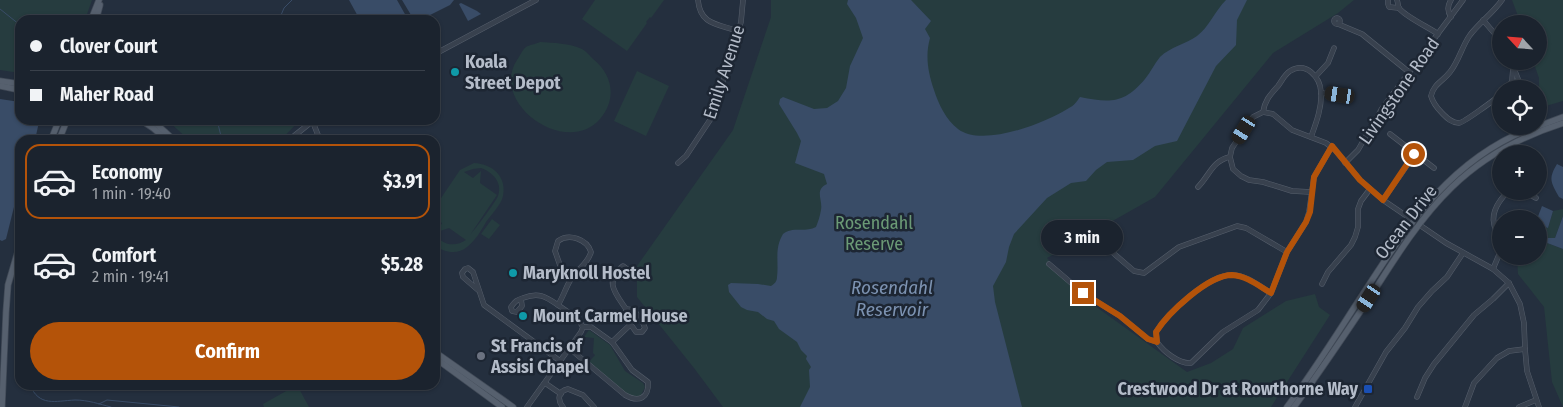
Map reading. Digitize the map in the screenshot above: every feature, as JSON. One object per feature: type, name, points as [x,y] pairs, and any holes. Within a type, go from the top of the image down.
[{"type":"main road","points":[[96,15],[100,0]]},
{"type":"main road","points":[[0,81],[15,83]]},
{"type":"main road","points":[[0,86],[15,89]]},
{"type":"main road","name":"Ocean Drive","points":[[1547,123],[1563,117]]},
{"type":"main road","name":"Ocean Drive","points":[[1294,407],[1420,225],[1452,187],[1478,166],[1520,139],[1563,123]]},
{"type":"main road","points":[[148,125],[161,135]]},
{"type":"main road","points":[[158,125],[168,135]]},
{"type":"main road","name":"Ocean Drive","points":[[1287,407],[1326,352],[1412,220],[1445,185],[1474,160],[1499,144],[1518,135]]},
{"type":"main road","points":[[2,407],[3,311],[15,261]]},
{"type":"main road","points":[[440,356],[513,407]]},
{"type":"main road","points":[[440,362],[502,407]]},
{"type":"street","points":[[440,51],[536,0]]},
{"type":"street","points":[[698,0],[699,11],[704,18],[738,30]]},
{"type":"street","name":"Emily Avenue","points":[[678,163],[690,150],[712,117],[741,22],[743,0]]},
{"type":"street","points":[[1388,0],[1389,6],[1399,8],[1411,18],[1438,34]]},
{"type":"street","points":[[1397,0],[1399,8]]},
{"type":"street","points":[[1451,0],[1448,12],[1451,17]]},
{"type":"street","name":"Livingstone Road","points":[[1345,163],[1358,150],[1381,110],[1463,0]]},
{"type":"street","points":[[1492,102],[1466,121],[1459,123],[1451,121],[1432,100],[1434,89],[1456,63],[1469,36],[1498,7],[1502,0]]},
{"type":"street","points":[[1484,20],[1492,30]]},
{"type":"street","points":[[1338,24],[1362,34],[1410,73]]},
{"type":"street","points":[[1316,76],[1328,63],[1334,48]]},
{"type":"street","points":[[1263,112],[1266,100],[1288,72],[1294,69],[1304,69],[1316,76],[1321,93],[1318,115],[1311,137]]},
{"type":"street","points":[[1321,93],[1342,96]]},
{"type":"street","points":[[1311,192],[1292,191],[1245,178],[1233,169],[1230,158],[1232,148],[1250,120],[1257,114],[1263,112],[1273,114],[1292,130],[1332,146],[1345,163],[1383,200],[1463,253],[1494,269],[1509,283],[1520,304],[1524,323],[1524,349],[1527,371],[1539,407]]},
{"type":"street","points":[[295,135],[308,125]]},
{"type":"street","points":[[1390,134],[1434,168]]},
{"type":"street","points":[[1049,264],[1083,293],[1120,316],[1150,340],[1157,342],[1174,357],[1182,362],[1191,363],[1223,332],[1258,310],[1271,293],[1287,252],[1306,222],[1310,212],[1311,192],[1316,171],[1332,146]]},
{"type":"street","points":[[1383,200],[1414,154]]},
{"type":"street","points":[[1198,187],[1216,164],[1222,159],[1230,158]]},
{"type":"street","points":[[1322,284],[1328,272],[1355,238],[1358,227],[1358,209],[1370,189]]},
{"type":"street","points":[[1112,252],[1134,271],[1144,273],[1179,247],[1237,226],[1246,228],[1287,252]]},
{"type":"street","points":[[558,305],[565,294],[571,278],[583,266],[591,252],[586,244],[575,238],[567,237],[558,241],[555,251],[562,271],[571,278]]},
{"type":"street","points":[[1356,407],[1386,352],[1405,328],[1418,307],[1447,277],[1463,253]]},
{"type":"street","points":[[1494,269],[1495,265]]},
{"type":"street","points":[[626,309],[634,310],[644,323],[645,328],[639,333],[630,325],[625,316],[626,309],[613,290],[612,284],[616,274],[621,267],[627,269]]},
{"type":"street","points":[[478,290],[463,277],[462,273],[465,269],[468,268],[473,272],[485,307],[560,361]]},
{"type":"street","points":[[1157,342],[1156,335],[1158,329],[1186,299],[1206,285],[1224,277],[1233,275],[1244,277],[1271,293]]},
{"type":"street","points":[[1417,396],[1434,364],[1474,315],[1509,283]]},
{"type":"street","points":[[519,299],[532,294],[541,294],[578,319],[583,327]]},
{"type":"street","points":[[612,342],[630,325]]},
{"type":"street","points":[[569,348],[625,395],[635,399],[643,397],[648,391],[648,382],[630,368],[612,342],[590,327],[583,327]]},
{"type":"street","points":[[527,407],[583,327]]},
{"type":"street","points":[[1146,337],[1156,335]]},
{"type":"street","points":[[1465,407],[1474,383],[1497,358],[1509,352],[1524,349]]},
{"type":"street","points":[[544,383],[560,394]]},
{"type":"street","points":[[563,407],[559,400],[560,394],[565,390],[575,391],[586,398],[594,407]]},
{"type":"street","points":[[1519,407],[1536,400]]},
{"type":"green space","points":[[0,0],[92,0],[87,15],[15,15],[15,72],[0,70]]},
{"type":"green space","points":[[595,0],[664,0],[646,22],[627,51],[582,19]]},
{"type":"green space","name":"Rosendahl Reserve","points":[[771,0],[1354,0],[1338,13],[1273,53],[1155,197],[1047,258],[1081,296],[1187,372],[1211,363],[1233,349],[1243,328],[1286,301],[1315,294],[1319,307],[1330,315],[1271,407],[723,407],[637,297],[637,266],[733,130],[771,17]]},
{"type":"green space","points":[[1512,0],[1563,0],[1563,101],[1547,106],[1547,80],[1539,80],[1536,70],[1548,70],[1548,15],[1518,15]]},
{"type":"green space","points":[[540,42],[567,44],[582,49],[605,72],[611,95],[609,103],[600,119],[586,129],[569,132],[551,129],[535,120],[522,108],[513,93],[511,76],[517,60],[526,47]]},
{"type":"green space","points":[[637,71],[669,86],[646,136],[614,121]]},
{"type":"green space","points":[[172,125],[295,125],[286,135],[184,135]]},
{"type":"green space","points":[[474,163],[493,169],[501,177],[503,183],[503,196],[498,206],[473,242],[463,250],[451,252],[440,248],[440,240],[449,244],[458,244],[466,240],[449,228],[440,231],[442,223],[440,222],[440,200],[460,170]],"holes":[[[481,168],[493,175],[499,186],[498,196],[470,235],[497,195],[480,183],[481,171],[473,178],[464,172]]]},
{"type":"green space","points":[[1563,209],[1563,216],[1555,238],[1547,240],[1547,228],[1553,211]]},
{"type":"green space","points":[[492,219],[500,225],[489,239],[481,234]]},
{"type":"green space","points":[[1547,243],[1563,249],[1563,407],[1552,382],[1544,307],[1518,274],[1518,265],[1547,265]]},
{"type":"green space","points":[[589,330],[610,345],[625,371],[643,383],[645,387],[640,397],[629,397],[589,362],[595,355],[593,353],[594,338],[584,337]]},
{"type":"green space","points":[[288,390],[300,390],[309,407],[264,407],[263,404]]},
{"type":"water","points":[[349,0],[397,0],[405,15],[357,15]]},
{"type":"water","points":[[402,0],[454,0],[450,5],[430,15],[411,15]]},
{"type":"water","name":"Rosendahl Reservoir","points":[[848,0],[911,0],[931,21],[925,29],[930,38],[928,64],[940,106],[958,129],[969,134],[982,136],[998,135],[1030,126],[1059,114],[1071,107],[1080,97],[1108,101],[1123,97],[1137,87],[1160,57],[1197,36],[1209,24],[1226,0],[1247,0],[1237,20],[1236,45],[1216,66],[1177,141],[1155,146],[1133,160],[1107,162],[1086,181],[1071,183],[1047,198],[1014,234],[1006,262],[993,286],[995,302],[1022,407],[800,407],[810,387],[809,370],[811,367],[806,359],[807,356],[797,342],[779,329],[774,321],[767,319],[758,312],[741,307],[729,292],[728,285],[731,283],[771,286],[777,279],[778,250],[783,234],[790,230],[807,230],[816,227],[821,210],[820,192],[823,186],[827,184],[824,174],[795,163],[801,141],[779,104],[780,99],[783,97],[814,109],[827,108],[838,101],[846,88],[850,66],[863,38],[856,18],[847,4]]},
{"type":"water","points":[[461,3],[481,14],[468,21],[459,4]]},
{"type":"water","points":[[0,99],[15,101],[15,125],[38,125],[36,135],[15,135],[15,203],[6,239],[0,240]]},
{"type":"water","points":[[1557,164],[1563,167],[1563,199],[1559,197],[1552,180],[1552,173]]},
{"type":"water","points":[[1542,206],[1553,211],[1548,228],[1547,210],[1540,210]]},
{"type":"water","points":[[1563,216],[1563,249],[1547,243],[1547,238],[1555,238]]},
{"type":"waterway","points":[[281,15],[284,8],[292,0]]},
{"type":"waterway","points":[[0,9],[15,21]]},
{"type":"waterway","points":[[218,125],[221,135]]},
{"type":"waterway","points":[[33,390],[43,400],[75,400],[111,407]]},
{"type":"waterway","points":[[99,404],[107,400],[179,407]]},
{"type":"place","name":"Koala Street Depot","points":[[455,72]]},
{"type":"place","name":"Maryknoll Hostel","points":[[513,273]]},
{"type":"place","name":"Mount Carmel House","points":[[523,316]]},
{"type":"place","name":"St Francis of Assisi Chapel","points":[[481,356]]},
{"type":"place","name":"Crestwood Dr at Rowthorne Way","points":[[1368,389]]},
{"type":"route","points":[[1083,293],[1120,316],[1148,339],[1157,342],[1156,332],[1174,311],[1186,299],[1218,279],[1233,275],[1244,277],[1271,293],[1287,252],[1306,222],[1310,212],[1314,177],[1332,146],[1352,172],[1383,200],[1414,154]]}]
